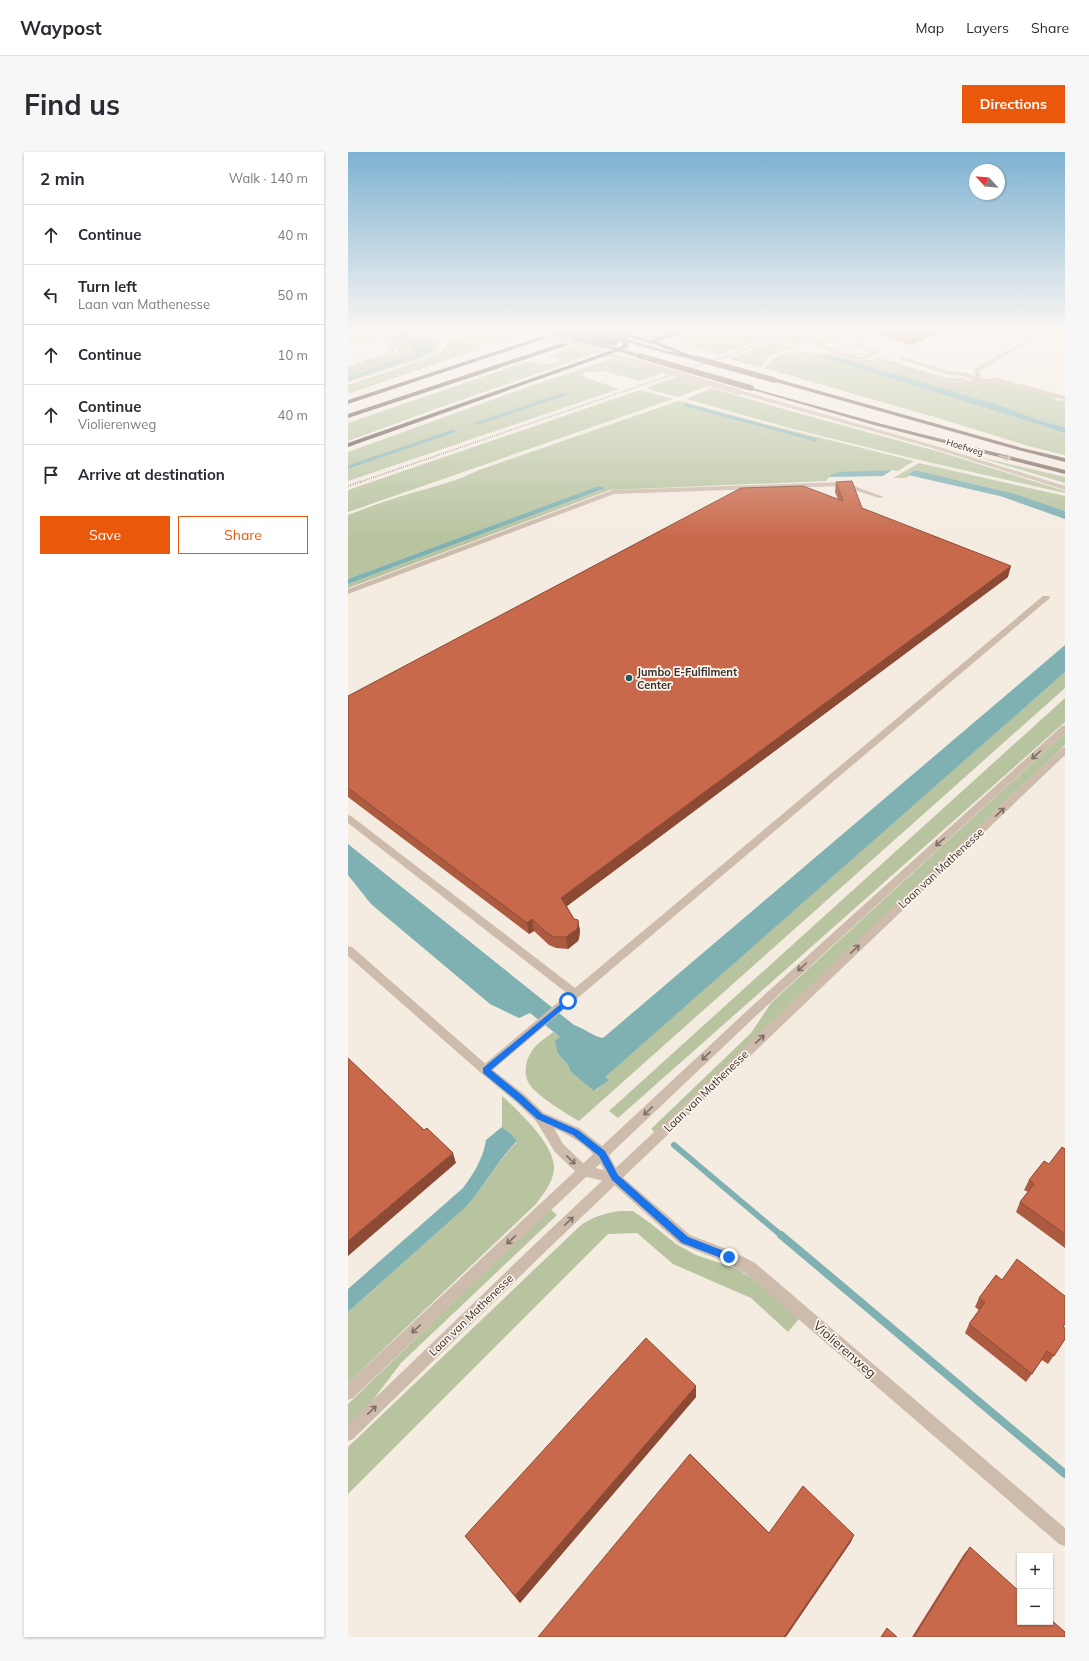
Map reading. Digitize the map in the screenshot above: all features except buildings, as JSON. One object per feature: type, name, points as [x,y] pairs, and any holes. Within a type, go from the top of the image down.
[{"type":"highway","points":[[348,416],[398,399]]},
{"type":"highway","points":[[348,445],[471,399]]},
{"type":"main road","name":"Hoefweg","points":[[790,399],[876,424],[1065,472]]},
{"type":"main road","name":"Hoefweg","points":[[842,399],[1020,450],[1065,460]]},
{"type":"street","name":"Hoefweg","points":[[765,399],[940,449],[1065,488]]},
{"type":"street","points":[[348,592],[613,492],[843,484],[881,498]]},
{"type":"street","points":[[485,1070],[1046,598]]},
{"type":"street","name":"Laan van Mathenesse","points":[[348,1393],[755,1010],[1065,728]]},
{"type":"street","name":"Laan van Mathenesse","points":[[348,1434],[1065,750]]},
{"type":"street","points":[[348,818],[576,994]]},
{"type":"street","points":[[348,950],[485,1070],[520,1098],[540,1117],[559,1148],[583,1171],[615,1178]]},
{"type":"street","points":[[540,1117],[576,1132],[602,1153],[615,1178]]},
{"type":"street","name":"Violierenweg","points":[[615,1178],[685,1240],[729,1257],[750,1268],[1065,1538]]},
{"type":"green space","points":[[417,399],[463,399],[348,441],[348,423]]},
{"type":"green space","points":[[494,399],[589,399],[348,481],[348,452]]},
{"type":"green space","points":[[613,399],[672,399],[348,512],[348,490]]},
{"type":"green space","points":[[687,399],[750,399],[940,452],[1065,491],[1065,493],[932,463],[797,430]]},
{"type":"green space","points":[[873,399],[957,399],[1065,433],[1065,455],[1032,447]]},
{"type":"green space","points":[[969,399],[1056,399],[1065,401],[1065,427]]},
{"type":"green space","points":[[678,401],[914,461],[898,471],[892,470],[831,475],[826,481],[610,490],[348,588],[348,584],[606,488],[598,486],[348,579],[348,515],[454,480]]},
{"type":"green space","points":[[975,456],[1065,477],[1065,483]]},
{"type":"green space","points":[[919,463],[1065,496],[1065,511],[1016,494],[915,470],[906,478],[893,478]]},
{"type":"green space","points":[[1065,672],[1065,688],[579,1121],[560,1110],[533,1089],[526,1076],[527,1061],[531,1052],[536,1046],[553,1032],[560,1037],[558,1054],[568,1065],[571,1072],[595,1091],[608,1080],[604,1077]]},
{"type":"green space","points":[[1065,698],[1065,722],[618,1118],[609,1111]]},
{"type":"green space","points":[[1065,733],[1065,745],[656,1133],[651,1129],[751,1033],[771,1003]]},
{"type":"green space","points":[[502,1096],[518,1110],[543,1140],[549,1150],[553,1160],[554,1169],[550,1184],[536,1204],[348,1383],[348,1312],[468,1205],[517,1142],[511,1134],[502,1127]]},
{"type":"green space","points":[[550,1209],[557,1215],[401,1363],[363,1413],[348,1427],[348,1404]]},
{"type":"green space","points":[[620,1211],[633,1211],[676,1244],[696,1255],[738,1269],[758,1283],[799,1319],[788,1332],[751,1298],[673,1264],[637,1233],[608,1234],[348,1494],[348,1447],[581,1225],[599,1216]]},
{"type":"water","points":[[957,399],[979,399],[992,403],[1039,420],[1065,427],[1065,433]]},
{"type":"water","points":[[892,470],[883,476],[829,477],[839,472]]},
{"type":"water","points":[[915,470],[1016,494],[1065,511],[1065,519],[1000,496],[908,475]]},
{"type":"water","points":[[598,486],[606,488],[348,584],[348,579]]},
{"type":"water","points":[[1065,645],[1065,672],[605,1077],[609,1080],[594,1091],[571,1072],[568,1065],[558,1054],[555,1041],[560,1037],[530,1013],[519,1018],[490,1004],[371,904],[348,875],[348,844],[574,1025],[603,1038]]},
{"type":"water","points":[[502,1127],[517,1141],[504,1156],[468,1205],[348,1312],[348,1289],[463,1188],[478,1166],[486,1140]]},
{"type":"waterway","points":[[478,423],[548,399]]},
{"type":"waterway","points":[[686,405],[816,440]]},
{"type":"waterway","points":[[348,467],[454,431]]},
{"type":"waterway","points":[[674,1145],[782,1236]]},
{"type":"waterway","points":[[781,1235],[1065,1474]]},
{"type":"railway","points":[[360,482],[600,399]]},
{"type":"railway","points":[[348,486],[362,481]]},
{"type":"place","name":"Jumbo E-Fulfilment Center","points":[[629,678]]},
{"type":"route","points":[[568,1001],[485,1070],[520,1098],[540,1117],[576,1132],[602,1153],[615,1178],[685,1240],[729,1257]]}]
